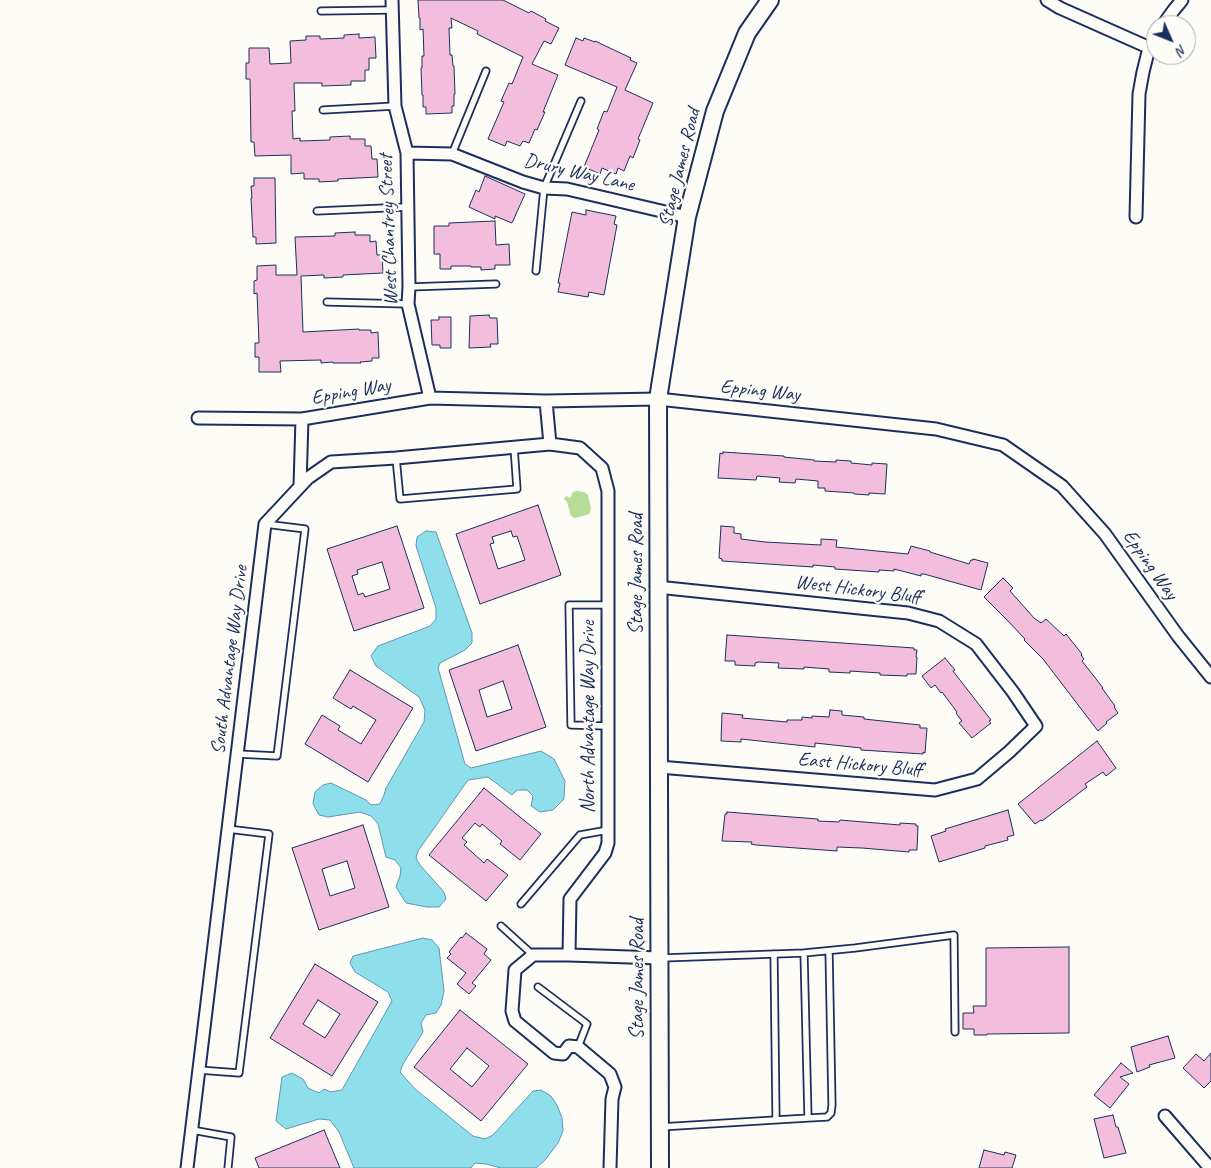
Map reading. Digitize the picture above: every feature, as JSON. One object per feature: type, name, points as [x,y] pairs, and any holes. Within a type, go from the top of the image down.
[{"type":"main road","name":"Stage James Road","points":[[660,1168],[658,399],[687,217],[715,111],[747,33],[770,0]]},
{"type":"street","points":[[1046,0],[1146,46]]},
{"type":"street","points":[[1170,15],[1182,0]]},
{"type":"street","name":"West Chantrey Street","points":[[392,5],[395,106],[407,153],[408,304],[430,398]]},
{"type":"street","points":[[1136,217],[1139,94],[1146,62]]},
{"type":"street","name":"Drury Way Lane","points":[[407,153],[452,154],[523,182],[544,188],[567,189],[687,217]]},
{"type":"street","name":"Epping Way","points":[[198,418],[302,419],[430,398],[546,401],[658,399],[936,429],[1003,445],[1062,486],[1105,534],[1178,636],[1211,677]]},
{"type":"street","points":[[264,524],[308,478],[331,462],[550,444],[546,401]]},
{"type":"street","points":[[300,486],[302,419]]},
{"type":"street","name":"North Advantage Way Drive","points":[[550,444],[580,448],[602,468],[608,491],[608,843],[605,853],[570,899],[569,955]]},
{"type":"street","name":"South Advantage Way Drive","points":[[187,1168],[264,524]]},
{"type":"street","name":"West Hickory Bluff","points":[[657,587],[908,613],[938,621],[976,644],[1013,692],[1036,726]]},
{"type":"street","name":"East Hickory Bluff","points":[[659,767],[935,790],[977,779],[1036,726]]},
{"type":"street","points":[[610,1168],[612,1099],[615,1087],[610,1074],[578,1047],[569,1046],[563,1054],[554,1054],[515,1021],[512,1011],[515,970],[533,955],[660,958]]},
{"type":"street","points":[[1164,1116],[1210,1168]]},
{"type":"lane","points":[[321,12],[392,5]]},
{"type":"lane","points":[[452,154],[486,71]]},
{"type":"lane","points":[[536,271],[544,188],[581,101]]},
{"type":"lane","points":[[323,110],[395,106]]},
{"type":"lane","points":[[317,212],[407,207]]},
{"type":"lane","points":[[409,287],[496,284]]},
{"type":"lane","points":[[327,302],[408,304]]},
{"type":"lane","points":[[396,458],[400,499],[517,489],[514,447]]},
{"type":"lane","points":[[238,754],[277,756],[305,529],[264,524]]},
{"type":"lane","points":[[608,605],[569,605],[571,725],[608,726]]},
{"type":"lane","points":[[199,1070],[239,1073],[268,844],[269,834],[228,829]]},
{"type":"lane","points":[[521,904],[580,835],[608,830]]},
{"type":"lane","points":[[500,926],[533,955]]},
{"type":"lane","points":[[660,958],[830,951],[954,935],[955,1032]]},
{"type":"lane","points":[[660,1126],[827,1117],[831,1113],[830,951]]},
{"type":"lane","points":[[804,953],[808,1118]]},
{"type":"lane","points":[[774,954],[776,1119]]},
{"type":"lane","points":[[538,987],[587,1024],[578,1047]]},
{"type":"lane","points":[[192,1130],[231,1137],[228,1168]]},
{"type":"green space","points":[[577,491],[588,495],[591,509],[589,514],[575,518],[571,516],[567,502],[564,499],[566,496],[570,498],[573,492]]},
{"type":"water","points":[[426,531],[436,532],[472,633],[472,643],[465,650],[440,663],[438,668],[465,764],[471,768],[541,751],[554,759],[565,781],[564,799],[553,810],[540,812],[531,806],[533,796],[527,790],[517,790],[512,795],[488,777],[468,780],[418,851],[416,858],[444,892],[446,899],[439,907],[406,903],[396,887],[401,868],[395,860],[386,857],[378,824],[371,816],[360,812],[328,817],[319,815],[313,804],[315,792],[323,785],[331,783],[366,800],[371,805],[380,804],[386,788],[424,722],[425,710],[419,697],[376,666],[371,656],[378,646],[430,626],[436,619],[436,608],[416,546],[417,537]]},
{"type":"water","points":[[423,938],[432,940],[439,948],[444,991],[441,1005],[436,1013],[426,1015],[421,1023],[423,1032],[400,1072],[415,1089],[473,1136],[485,1139],[493,1135],[533,1091],[541,1090],[551,1096],[562,1118],[563,1131],[558,1143],[536,1168],[501,1168],[475,1163],[471,1168],[354,1168],[339,1132],[330,1120],[319,1119],[286,1129],[276,1121],[282,1077],[292,1073],[303,1079],[308,1088],[319,1093],[324,1089],[331,1092],[342,1090],[392,1001],[388,992],[355,972],[350,963],[353,956]]},
{"type":"building","points":[[418,0],[503,0],[529,13],[531,11],[559,28],[551,44],[544,41],[532,64],[558,75],[543,112],[545,112],[529,143],[523,141],[520,146],[507,141],[505,146],[488,139],[504,102],[501,101],[509,83],[512,84],[523,57],[477,34],[478,31],[451,18],[452,28],[449,28],[450,55],[452,55],[454,66],[454,106],[452,106],[452,113],[426,114],[426,107],[423,107],[421,68],[422,56],[424,56],[423,29],[420,30]]},
{"type":"building","points":[[359,34],[359,38],[375,37],[376,58],[369,58],[369,70],[365,70],[365,81],[351,81],[351,85],[322,86],[322,83],[294,83],[293,139],[300,138],[300,141],[330,140],[330,137],[350,136],[350,139],[365,139],[365,146],[371,146],[372,159],[377,159],[378,177],[319,182],[319,179],[304,179],[304,173],[291,174],[291,155],[255,156],[254,142],[251,142],[250,79],[246,79],[246,63],[249,63],[249,48],[269,48],[270,64],[291,63],[290,41],[306,40],[306,36],[320,36],[320,39],[344,38],[344,35]]},
{"type":"building","points":[[576,38],[583,41],[584,38],[595,41],[631,58],[630,60],[637,63],[625,90],[653,103],[638,139],[640,140],[633,158],[630,156],[624,171],[618,168],[616,174],[602,168],[600,174],[584,167],[599,130],[597,129],[604,111],[607,112],[617,87],[565,65]]},
{"type":"building","points":[[485,176],[525,194],[512,223],[495,216],[495,219],[469,207],[476,190],[479,192]]},
{"type":"building","points":[[254,178],[275,178],[276,243],[256,244],[256,237],[253,237],[251,186],[254,186]]},
{"type":"building","points":[[586,210],[616,216],[614,224],[617,225],[604,295],[589,292],[588,297],[558,292],[560,283],[558,283],[572,212],[586,215]]},
{"type":"building","points":[[495,221],[496,245],[509,244],[510,265],[495,265],[495,269],[481,270],[481,267],[471,266],[451,266],[451,269],[440,269],[440,254],[434,254],[434,226],[449,226],[449,223]]},
{"type":"building","points":[[355,232],[355,235],[370,235],[370,242],[376,241],[377,255],[382,255],[383,273],[324,278],[324,275],[301,276],[303,332],[359,329],[371,330],[371,333],[378,332],[379,358],[372,358],[372,361],[361,363],[321,363],[321,360],[280,361],[281,372],[259,372],[259,357],[255,357],[255,343],[259,343],[257,293],[254,294],[257,266],[276,265],[276,275],[297,275],[295,237],[335,236],[335,233]]},
{"type":"building","points":[[489,315],[490,318],[497,318],[498,344],[490,344],[491,347],[469,348],[470,316]]},
{"type":"building","points":[[439,317],[451,317],[451,348],[440,348],[440,345],[432,345],[431,320],[439,320]]},
{"type":"building","points":[[723,452],[784,456],[814,461],[836,462],[836,460],[872,465],[872,463],[887,464],[885,494],[869,493],[869,495],[825,491],[825,488],[818,488],[818,481],[796,479],[795,483],[779,482],[780,478],[757,476],[756,480],[718,478],[720,453],[723,454]]},
{"type":"building","points":[[538,505],[561,575],[480,604],[456,534]],"holes":[[[511,531],[513,537],[517,536],[525,560],[498,569],[490,544],[494,543],[492,537]]]},
{"type":"building","points":[[397,526],[424,608],[354,631],[327,549]],"holes":[[[382,562],[390,589],[365,597],[363,593],[358,595],[352,576],[358,574],[357,570]]]},
{"type":"building","points":[[721,526],[734,527],[734,533],[741,534],[741,539],[821,545],[821,539],[837,540],[836,547],[908,554],[911,546],[969,564],[973,559],[988,563],[981,590],[924,574],[921,574],[921,576],[894,569],[894,571],[879,570],[879,572],[835,569],[835,567],[813,565],[813,567],[722,561],[719,558]]},
{"type":"building","points":[[1003,578],[1013,588],[1010,591],[1034,618],[1041,623],[1046,619],[1064,636],[1066,634],[1082,654],[1084,659],[1082,661],[1115,706],[1118,713],[1098,731],[1043,659],[984,597]]},
{"type":"building","points":[[727,635],[914,648],[914,650],[917,650],[916,674],[907,674],[907,676],[880,675],[880,673],[850,671],[850,673],[829,672],[829,669],[804,667],[804,669],[778,668],[779,663],[758,662],[755,663],[755,666],[735,665],[735,661],[725,661]]},
{"type":"building","points":[[518,645],[546,727],[476,751],[449,670]],"holes":[[[503,681],[512,709],[487,717],[479,690]]]},
{"type":"building","points":[[945,658],[991,720],[989,721],[991,723],[972,738],[959,723],[962,721],[942,692],[935,685],[931,688],[922,676]]},
{"type":"building","points":[[350,670],[413,708],[368,782],[305,744],[322,715],[340,726],[338,730],[361,744],[376,720],[353,706],[351,709],[333,698]]},
{"type":"building","points":[[830,710],[842,711],[842,715],[920,725],[920,728],[927,728],[925,753],[861,750],[861,748],[815,743],[815,747],[741,739],[741,742],[721,741],[722,713],[743,715],[742,718],[787,722],[787,720],[802,720],[802,717],[829,717]]},
{"type":"building","points":[[1097,741],[1116,768],[1106,776],[1103,772],[1085,784],[1087,787],[1042,821],[1035,824],[1018,804]]},
{"type":"building","points":[[484,788],[541,834],[520,860],[500,844],[502,841],[482,824],[480,827],[475,823],[462,838],[467,842],[464,845],[484,863],[487,859],[508,875],[486,901],[429,855]]},
{"type":"building","points":[[1008,810],[1014,835],[1007,837],[1008,840],[939,862],[931,836],[946,831],[945,829]]},
{"type":"building","points":[[727,812],[818,819],[818,821],[839,822],[840,820],[900,825],[900,823],[916,824],[918,826],[917,850],[909,850],[909,852],[837,847],[837,851],[756,845],[751,844],[752,842],[722,841],[725,814]]},
{"type":"building","points":[[363,825],[389,907],[319,930],[292,848]],"holes":[[[347,861],[355,888],[330,896],[322,869]]]},
{"type":"building","points":[[466,933],[487,949],[484,954],[491,960],[472,983],[476,986],[469,994],[457,984],[466,973],[447,958],[451,954],[449,952]]},
{"type":"building","points":[[1069,947],[1069,1033],[974,1035],[974,1029],[963,1029],[963,1013],[974,1013],[973,1006],[986,1006],[986,948]]},
{"type":"building","points":[[315,964],[378,1002],[332,1076],[270,1038]],"holes":[[[318,1000],[340,1014],[325,1038],[303,1024]]]},
{"type":"building","points":[[460,1010],[528,1064],[481,1121],[414,1067]],"holes":[[[467,1048],[489,1066],[472,1087],[450,1069]]]},
{"type":"building","points":[[1168,1036],[1175,1058],[1149,1065],[1150,1067],[1137,1072],[1131,1047]]},
{"type":"building","points":[[1211,1053],[1211,1081],[1204,1088],[1183,1068],[1196,1054],[1204,1061]]},
{"type":"building","points":[[1121,1063],[1133,1073],[1120,1077],[1129,1084],[1110,1108],[1094,1095]]},
{"type":"building","points":[[1113,1115],[1126,1153],[1104,1158],[1094,1119]]},
{"type":"building","points":[[324,1130],[340,1168],[259,1168],[255,1158]]},
{"type":"building","points":[[984,1150],[1004,1155],[1005,1152],[1016,1155],[1012,1168],[979,1168]]}]
